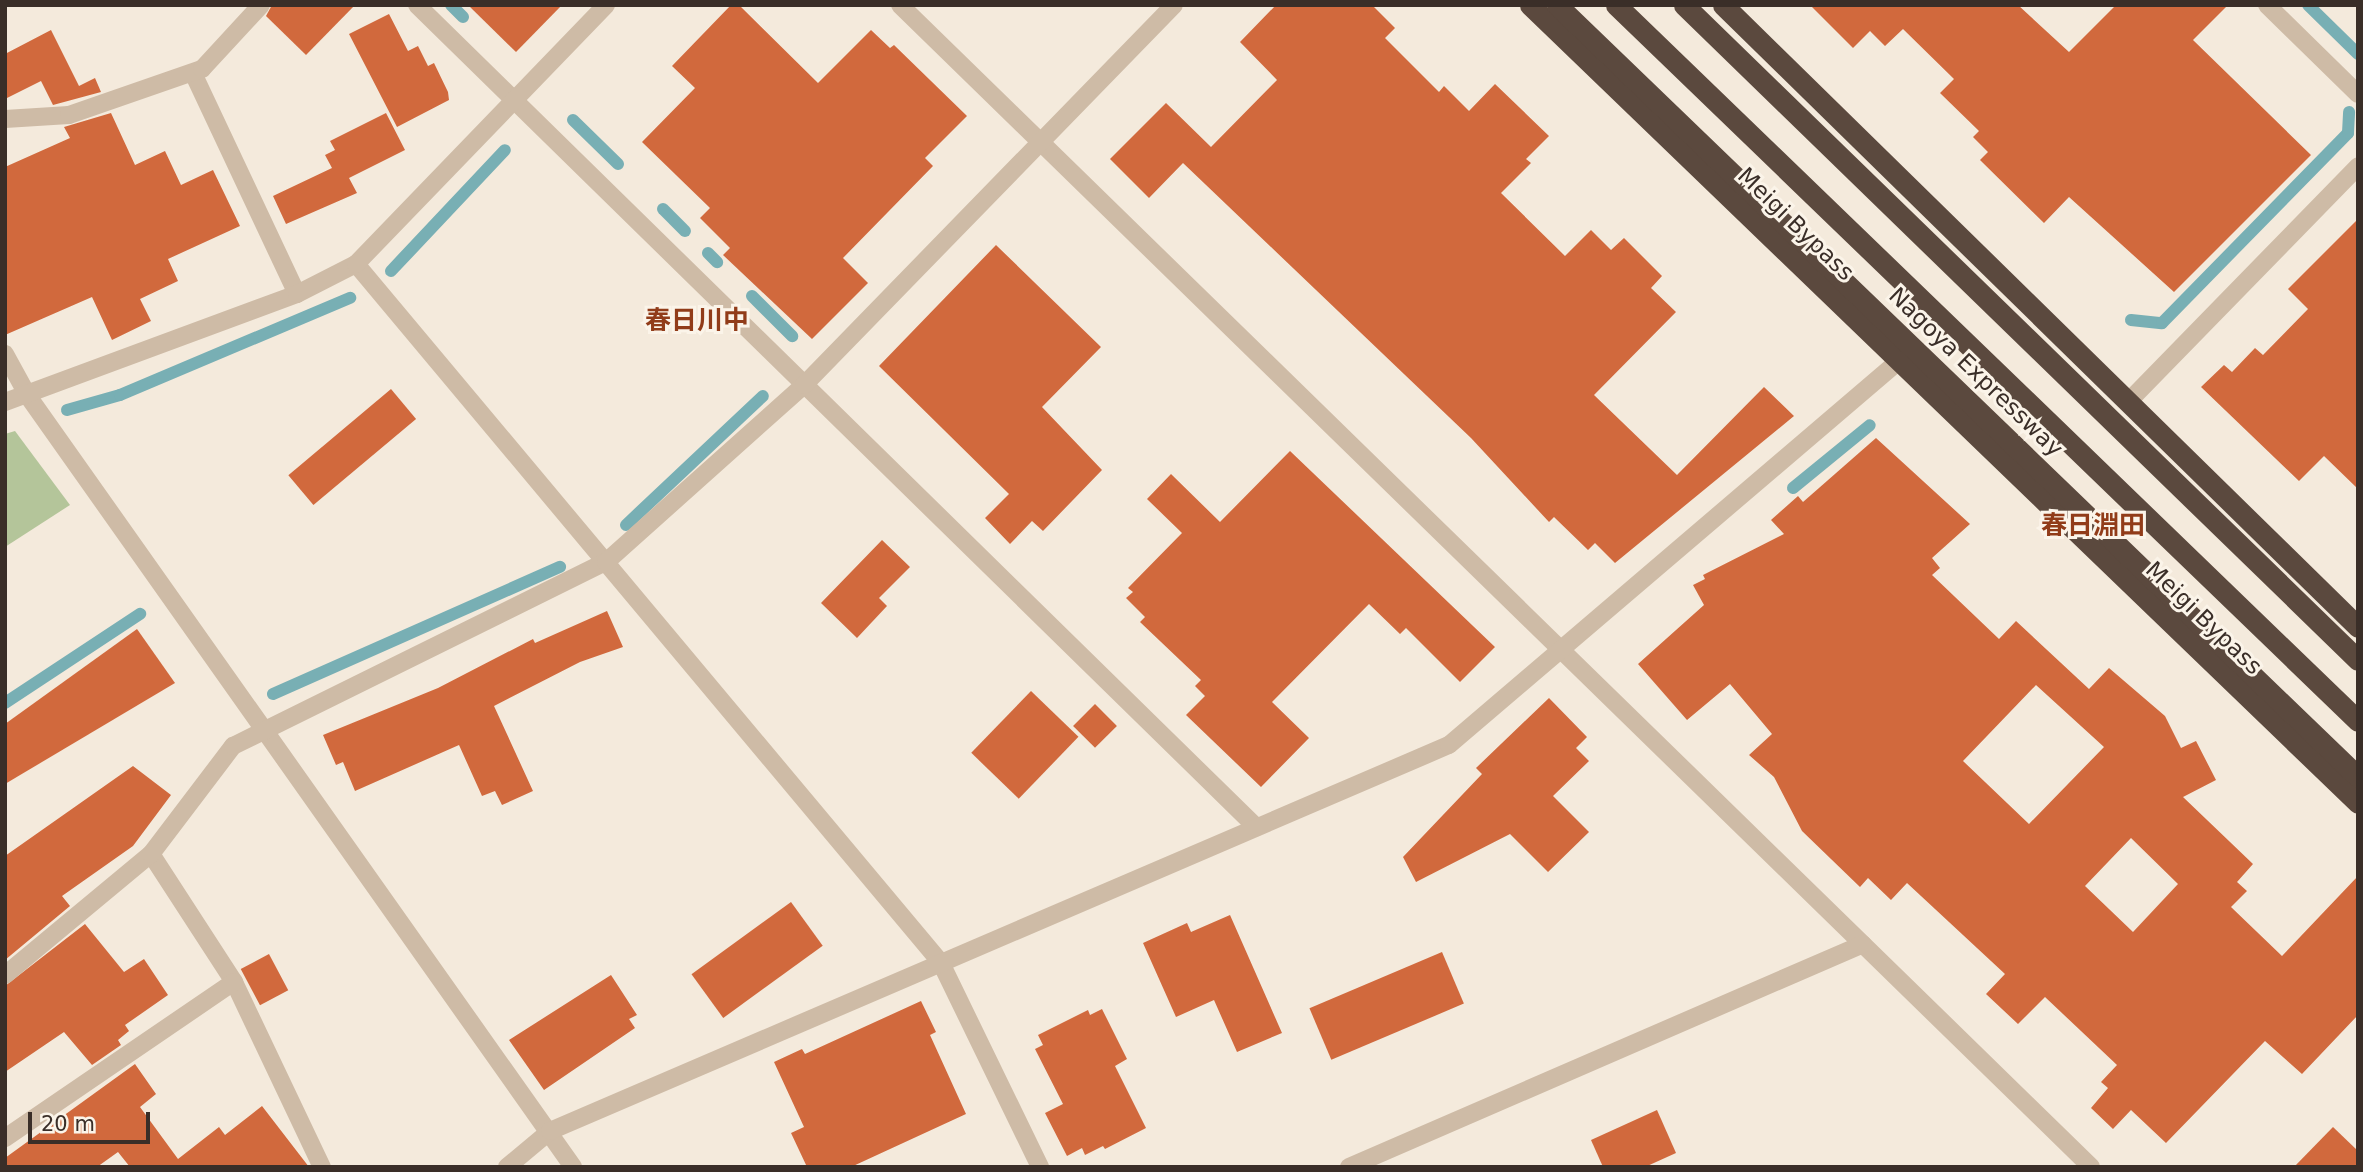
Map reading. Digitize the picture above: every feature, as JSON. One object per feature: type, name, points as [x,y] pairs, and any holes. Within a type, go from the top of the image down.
[{"type":"highway","name":"Meigi Bypass","points":[[1530,5],[2358,803]]},
{"type":"highway","name":"Nagoya Expressway","points":[[1557,5],[2358,777]]},
{"type":"highway","points":[[1616,5],[2358,722]]},
{"type":"highway","points":[[1684,5],[2358,660]]},
{"type":"highway","points":[[1723,5],[2358,627]]},
{"type":"street","points":[[5,119],[69,115],[202,69],[261,5]]},
{"type":"street","points":[[417,5],[1256,827]]},
{"type":"street","points":[[5,402],[28,396],[297,294],[356,264],[606,5]]},
{"type":"street","points":[[900,5],[2091,1167]]},
{"type":"street","points":[[5,975],[151,854],[233,746],[606,562],[804,385],[1174,5]]},
{"type":"street","points":[[2267,5],[2358,94]]},
{"type":"street","points":[[193,73],[297,294]]},
{"type":"street","points":[[2129,401],[2358,166]]},
{"type":"street","points":[[356,264],[941,963],[1040,1167]]},
{"type":"street","points":[[5,354],[28,396],[550,1130],[573,1167]]},
{"type":"street","points":[[507,1167],[550,1130],[1449,745],[1900,360]]},
{"type":"street","points":[[151,854],[234,982],[322,1167]]},
{"type":"street","points":[[1349,1167],[1863,944]]},
{"type":"street","points":[[5,1138],[234,982]]},
{"type":"green space","points":[[15,431],[70,505],[5,547],[5,434]]},
{"type":"building","points":[[272,5],[355,5],[306,55],[266,16]]},
{"type":"building","points":[[468,5],[562,5],[516,52]]},
{"type":"building","points":[[731,5],[739,5],[818,83],[871,30],[890,48],[894,45],[967,116],[925,158],[933,166],[843,258],[868,283],[812,339],[723,255],[730,248],[700,218],[710,208],[642,142],[695,88],[672,66]]},
{"type":"building","points":[[1276,5],[1372,5],[1395,28],[1385,38],[1439,92],[1444,86],[1469,111],[1495,84],[1549,136],[1526,159],[1531,163],[1501,193],[1565,256],[1591,230],[1611,250],[1624,238],[1662,276],[1651,288],[1676,312],[1594,395],[1677,475],[1764,387],[1794,416],[1615,563],[1595,543],[1588,550],[1554,517],[1549,522],[1471,438],[1183,163],[1149,198],[1110,159],[1166,103],[1211,147],[1277,80],[1240,42]]},
{"type":"building","points":[[1810,5],[2018,5],[2069,52],[2116,5],[2228,5],[2193,40],[2311,155],[2174,292],[2069,197],[2044,223],[1980,160],[1988,152],[1973,137],[1979,131],[1940,93],[1954,79],[1903,29],[1885,46],[1870,31],[1853,48]]},
{"type":"building","points":[[389,14],[408,51],[418,46],[428,66],[434,63],[449,100],[397,127],[349,34]]},
{"type":"building","points":[[51,30],[79,86],[95,78],[101,92],[53,105],[41,81],[5,99],[5,54]]},
{"type":"building","points":[[111,113],[135,165],[165,151],[181,185],[213,170],[240,226],[168,259],[178,281],[140,299],[151,321],[112,340],[92,297],[5,335],[5,167],[70,138],[64,127]]},
{"type":"building","points":[[386,113],[405,150],[349,178],[357,193],[286,224],[273,196],[332,168],[325,155],[335,150],[330,141]]},
{"type":"building","points":[[2358,219],[2358,489],[2324,456],[2299,481],[2201,387],[2224,365],[2232,372],[2255,348],[2263,355],[2308,309],[2288,289]]},
{"type":"building","points":[[996,245],[1101,347],[1042,407],[1102,470],[1043,531],[1032,521],[1010,544],[985,518],[1009,494],[879,366]]},
{"type":"building","points":[[391,389],[416,419],[313,505],[288,475]]},
{"type":"building","points":[[1876,438],[1970,524],[1932,558],[1940,568],[1932,575],[1999,639],[2016,621],[2089,689],[2109,668],[2165,716],[2181,748],[2196,741],[2216,780],[2183,797],[2253,864],[2237,882],[2247,891],[2231,907],[2282,956],[2358,876],[2358,1015],[2302,1074],[2265,1041],[2166,1143],[2131,1110],[2113,1129],[2091,1108],[2108,1088],[2101,1082],[2117,1065],[2045,997],[2018,1024],[1986,994],[2005,974],[1907,883],[1891,900],[1868,878],[1860,887],[1802,831],[1774,777],[1749,755],[1772,734],[1730,684],[1687,720],[1638,664],[1704,605],[1693,585],[1705,579],[1703,575],[1784,534],[1771,520],[1798,496],[1803,502]],"holes":[[[2036,685],[2104,747],[2029,824],[1963,761]],[[2131,838],[2178,884],[2133,932],[2085,886]]]},
{"type":"building","points":[[1290,451],[1495,647],[1460,682],[1406,628],[1400,634],[1369,604],[1272,702],[1309,738],[1261,787],[1186,715],[1205,696],[1195,686],[1201,680],[1140,622],[1145,617],[1126,598],[1133,592],[1128,588],[1182,533],[1147,499],[1171,474],[1220,522]]},
{"type":"building","points":[[882,540],[910,567],[879,598],[887,606],[857,638],[821,603]]},
{"type":"building","points":[[607,611],[623,647],[580,662],[494,706],[533,791],[502,805],[495,791],[482,796],[459,745],[355,791],[343,762],[336,765],[323,735],[438,688],[533,639],[535,643]]},
{"type":"building","points":[[137,629],[175,683],[5,784],[5,724]]},
{"type":"building","points":[[1031,691],[1078,737],[1019,799],[971,753]]},
{"type":"building","points":[[1549,698],[1587,737],[1576,748],[1589,761],[1553,796],[1589,832],[1548,872],[1510,834],[1416,882],[1403,857],[1482,774],[1476,768]]},
{"type":"building","points":[[1095,704],[1117,726],[1095,748],[1073,726]]},
{"type":"building","points":[[133,766],[171,795],[133,846],[62,896],[70,906],[5,960],[5,856]]},
{"type":"building","points":[[791,902],[823,946],[723,1018],[691,974]]},
{"type":"building","points":[[1230,915],[1282,1033],[1237,1052],[1214,1000],[1176,1017],[1143,943],[1187,923],[1191,932]]},
{"type":"building","points":[[85,924],[124,972],[144,959],[168,995],[125,1025],[129,1031],[118,1040],[121,1045],[92,1065],[64,1032],[5,1072],[5,986]]},
{"type":"building","points":[[1442,952],[1464,1004],[1331,1060],[1309,1008]]},
{"type":"building","points":[[269,954],[288,990],[260,1005],[241,969]]},
{"type":"building","points":[[611,975],[637,1015],[629,1019],[635,1028],[544,1090],[509,1040]]},
{"type":"building","points":[[921,1001],[936,1032],[930,1035],[966,1114],[851,1167],[807,1167],[791,1133],[804,1127],[774,1062],[802,1049],[805,1054]]},
{"type":"building","points":[[1102,1009],[1127,1059],[1115,1066],[1146,1128],[1105,1149],[1103,1146],[1085,1155],[1082,1148],[1067,1156],[1045,1113],[1063,1104],[1035,1049],[1043,1045],[1038,1035],[1088,1010],[1090,1015]]},
{"type":"building","points":[[135,1064],[156,1094],[140,1107],[178,1159],[219,1127],[225,1135],[262,1106],[309,1167],[130,1167],[118,1152],[97,1167],[5,1167],[5,1158]]},
{"type":"building","points":[[1657,1110],[1676,1153],[1645,1167],[1603,1167],[1591,1140]]},
{"type":"building","points":[[2333,1127],[2358,1151],[2358,1167],[2294,1167]]},
{"type":"waterway","points":[[451,5],[463,17]]},
{"type":"waterway","points":[[2308,5],[2358,54]]},
{"type":"waterway","points":[[2131,320],[2162,323],[2348,133],[2349,112]]},
{"type":"waterway","points":[[573,120],[618,164]]},
{"type":"waterway","points":[[391,271],[505,150]]},
{"type":"waterway","points":[[663,209],[685,231]]},
{"type":"waterway","points":[[708,253],[717,262]]},
{"type":"waterway","points":[[752,296],[792,336]]},
{"type":"waterway","points":[[67,410],[120,395],[350,298]]},
{"type":"waterway","points":[[626,525],[763,396]]},
{"type":"waterway","points":[[1793,488],[1870,425]]},
{"type":"waterway","points":[[273,694],[560,567]]},
{"type":"waterway","points":[[5,703],[140,614]]},
{"type":"district","name":"春日川中","points":[[697,321]]},
{"type":"district","name":"春日淵田","points":[[2093,526]]}]
